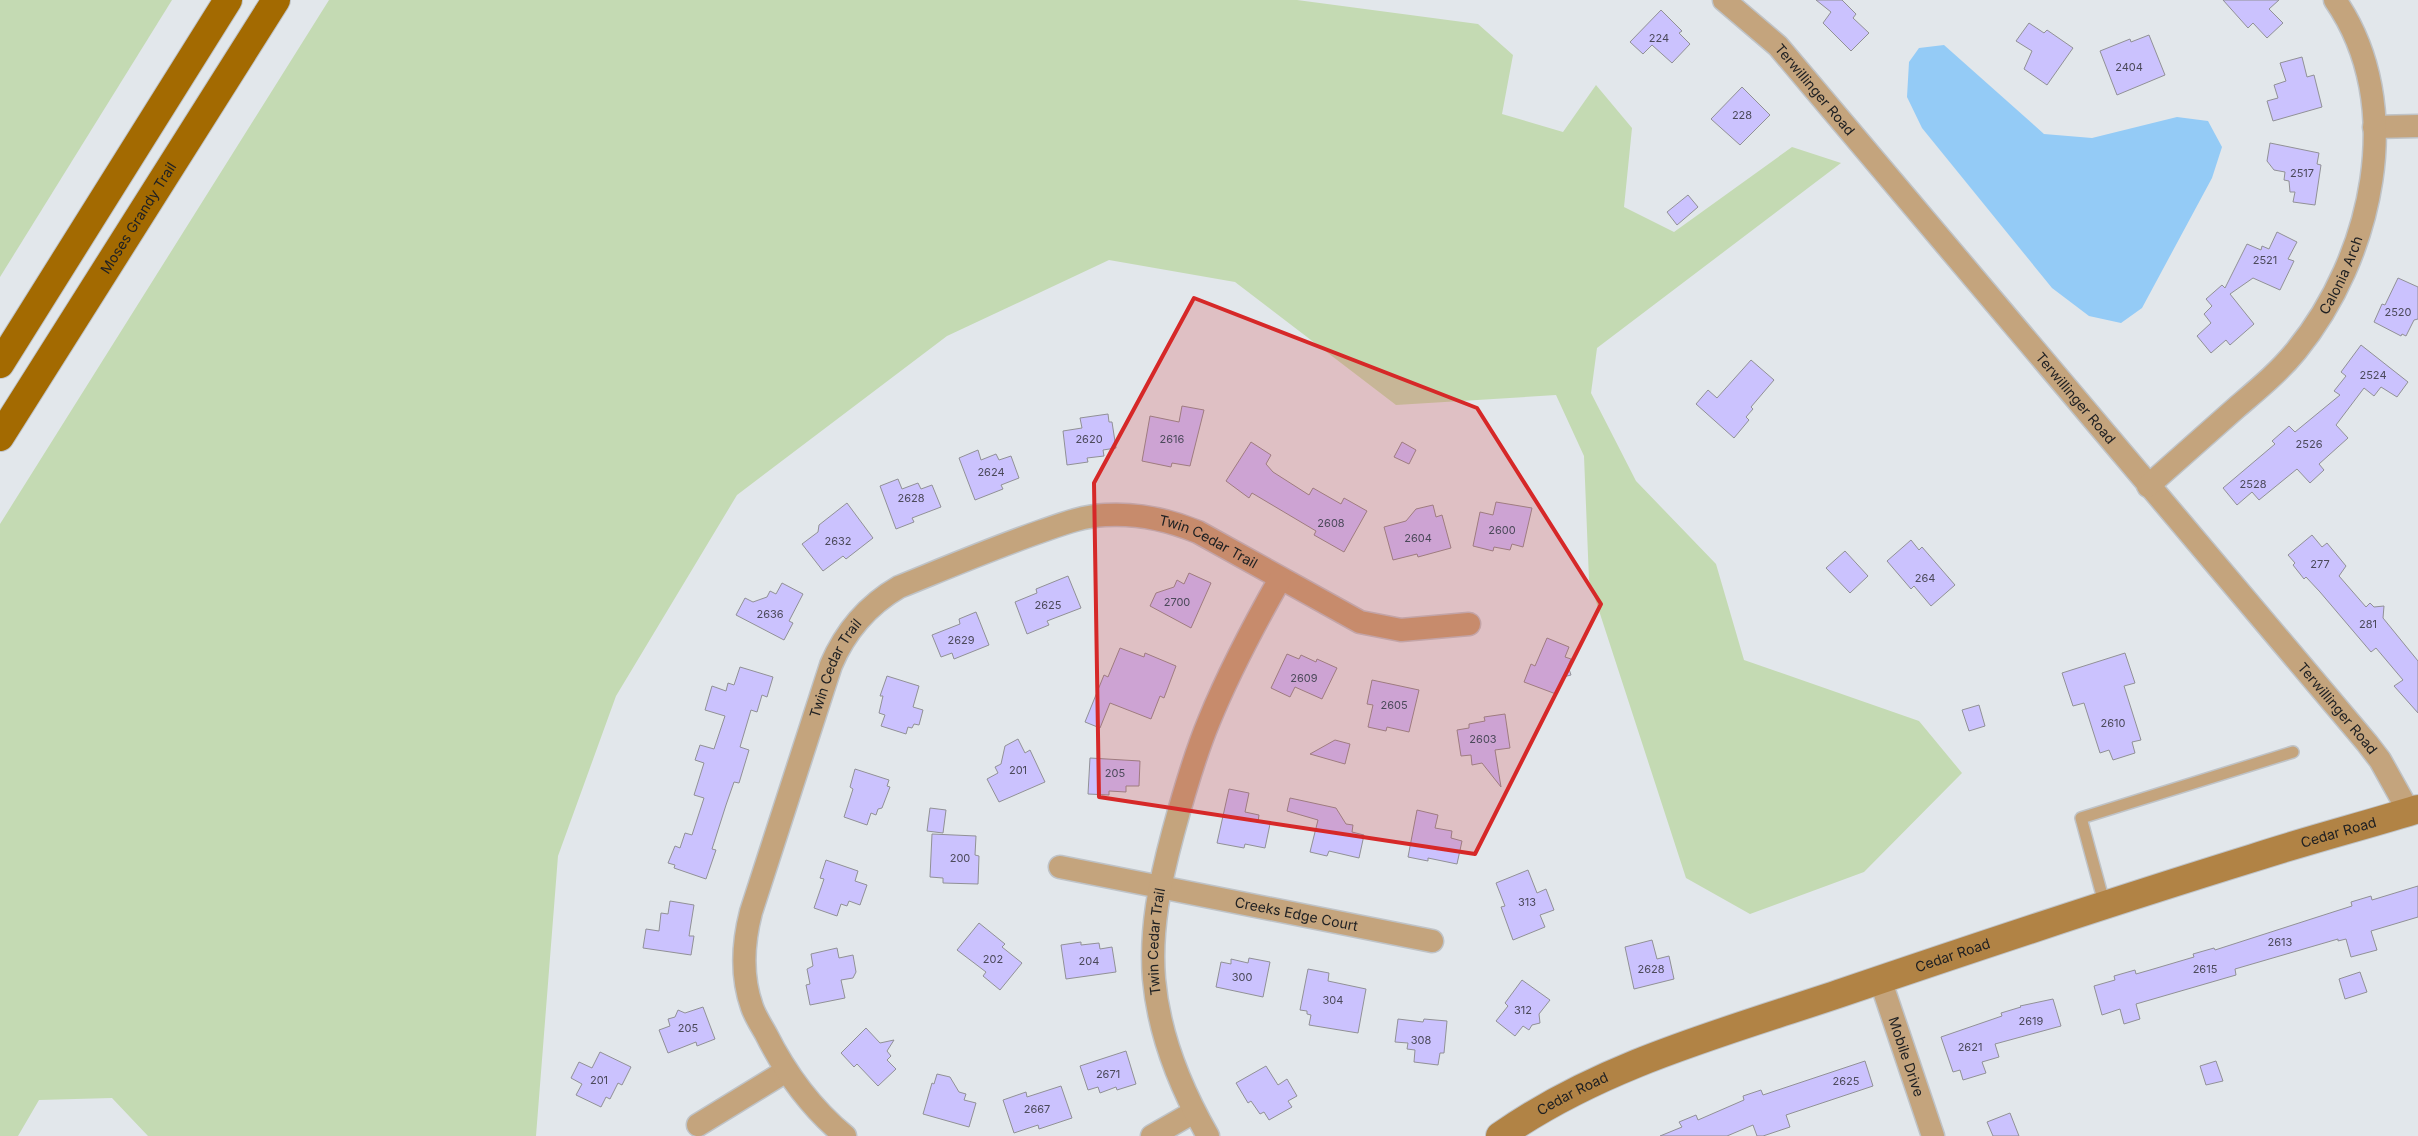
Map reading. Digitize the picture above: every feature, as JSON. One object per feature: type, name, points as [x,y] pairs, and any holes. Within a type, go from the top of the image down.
[{"type":"main road","points":[[0,364],[228,0]]},
{"type":"main road","name":"Moses Grandy Trail","points":[[0,437],[276,0]]},
{"type":"street","name":"Terwillinger Road","points":[[1724,0],[1778,46],[2366,743],[2380,760],[2413,810]]},
{"type":"street","name":"Calonia Arch","points":[[2148,486],[2281,368],[2326,309],[2360,230],[2372,180],[2375,112],[2359,42],[2346,15],[2335,0]]},
{"type":"street","points":[[2374,127],[2418,126]]},
{"type":"street","name":"Twin Cedar Trail","points":[[845,1136],[827,1121],[799,1090],[786,1071],[752,1007],[743,955],[748,924],[831,665],[840,645],[860,617],[899,587],[1010,542],[1078,519],[1104,515],[1141,516],[1179,524],[1218,542],[1347,616],[1373,626],[1401,630],[1469,624]]},
{"type":"street","name":"Twin Cedar Trail","points":[[1208,1136],[1194,1112],[1172,1063],[1162,1027],[1154,980],[1154,947],[1161,886],[1180,807],[1208,722],[1243,647],[1280,579]]},
{"type":"street","name":"Cedar Road","points":[[1500,1136],[1550,1104],[1642,1061],[1880,979],[2255,857],[2413,810]]},
{"type":"street","name":"Creeks Edge Court","points":[[1060,867],[1432,941]]},
{"type":"street","name":"Mobile Drive","points":[[1880,979],[1932,1136]]},
{"type":"street","points":[[698,1125],[786,1071]]},
{"type":"street","points":[[1152,1136],[1194,1112]]},
{"type":"lane","points":[[2105,906],[2081,818],[2293,752]]},
{"type":"highlighted area","points":[[1194,298],[1477,408],[1601,604],[1475,854],[1099,797],[1094,483]]},
{"type":"green space","points":[[0,0],[172,0],[0,277]]},
{"type":"green space","points":[[329,0],[1297,0],[1478,24],[1513,55],[1502,114],[1563,132],[1596,85],[1632,128],[1624,207],[1674,232],[1792,147],[1841,163],[1597,348],[1591,393],[1636,481],[1716,564],[1744,660],[1919,721],[1962,773],[1864,872],[1750,914],[1686,878],[1589,580],[1584,456],[1556,395],[1396,405],[1235,282],[1109,260],[947,336],[737,495],[616,696],[558,856],[536,1136],[148,1136],[112,1098],[39,1100],[18,1136],[0,1136],[0,524]]},
{"type":"water","points":[[1944,45],[2044,134],[2092,138],[2177,117],[2208,121],[2222,147],[2212,178],[2142,308],[2121,323],[2089,316],[2052,288],[1922,128],[1907,97],[1909,62],[1919,48]]},
{"type":"building","points":[[1816,0],[1842,0],[1856,14],[1853,18],[1869,33],[1851,51],[1823,23],[1831,12]]},
{"type":"building","points":[[2223,0],[2279,0],[2269,9],[2283,23],[2267,38],[2253,23],[2248,28]]},
{"type":"building","points":[[1661,10],[1682,31],[1679,33],[1690,44],[1672,63],[1652,45],[1643,54],[1630,42]]},
{"type":"building","points":[[2029,23],[2044,33],[2047,30],[2073,48],[2047,85],[2024,69],[2032,51],[2016,41]]},
{"type":"building","points":[[2149,35],[2165,75],[2117,95],[2100,51],[2130,39],[2131,42]]},
{"type":"building","points":[[2302,57],[2307,77],[2314,75],[2322,107],[2273,121],[2267,101],[2278,98],[2274,85],[2286,81],[2280,63]]},
{"type":"building","points":[[1742,87],[1770,115],[1740,145],[1711,119]]},
{"type":"building","points":[[2270,143],[2319,153],[2317,164],[2321,165],[2315,205],[2293,202],[2295,192],[2290,192],[2289,181],[2284,180],[2285,172],[2274,170],[2267,161]]},
{"type":"building","points":[[1688,195],[1698,207],[1677,225],[1667,212]]},
{"type":"building","points":[[2277,232],[2297,242],[2288,259],[2294,261],[2280,290],[2253,278],[2230,294],[2254,324],[2230,345],[2226,340],[2211,353],[2197,336],[2211,323],[2204,314],[2212,306],[2206,299],[2222,285],[2225,288],[2247,244],[2261,250],[2262,246],[2269,249]]},
{"type":"building","points":[[2398,278],[2418,287],[2418,319],[2414,320],[2406,336],[2402,334],[2401,336],[2374,322],[2382,304],[2385,305]]},
{"type":"building","points":[[2361,345],[2408,382],[2397,397],[2381,387],[2374,396],[2364,388],[2336,425],[2348,438],[2319,464],[2324,470],[2310,483],[2297,469],[2259,500],[2252,492],[2237,505],[2223,488],[2275,444],[2272,441],[2289,426],[2295,432],[2340,395],[2334,391],[2346,376],[2341,372]]},
{"type":"building","points":[[1751,360],[1774,380],[1751,407],[1753,409],[1746,417],[1749,420],[1734,438],[1696,404],[1708,390],[1717,398]]},
{"type":"building","points":[[1182,406],[1204,410],[1190,466],[1172,463],[1171,467],[1142,461],[1150,416],[1179,422]]},
{"type":"building","points":[[1108,414],[1109,422],[1112,422],[1116,448],[1103,450],[1104,456],[1087,458],[1088,462],[1067,465],[1063,431],[1082,428],[1080,418]]},
{"type":"building","points":[[1251,442],[1271,455],[1266,464],[1273,472],[1309,495],[1313,488],[1341,504],[1344,498],[1367,511],[1344,552],[1314,535],[1316,531],[1252,493],[1249,498],[1226,481]]},
{"type":"building","points":[[1402,442],[1416,450],[1409,464],[1394,457]]},
{"type":"building","points":[[978,450],[981,460],[996,454],[999,460],[1011,456],[1019,478],[1001,485],[1003,489],[975,500],[959,458]]},
{"type":"building","points":[[898,479],[902,489],[918,483],[921,489],[932,485],[941,507],[912,518],[914,522],[896,529],[880,486]]},
{"type":"building","points":[[1496,502],[1532,508],[1523,547],[1512,544],[1510,550],[1494,547],[1493,551],[1473,546],[1480,512],[1493,515]]},
{"type":"building","points":[[847,503],[873,538],[846,559],[843,556],[823,571],[802,544],[818,532],[819,525]]},
{"type":"building","points":[[1433,505],[1436,517],[1442,515],[1451,548],[1418,557],[1417,554],[1393,560],[1384,527],[1406,521],[1416,509]]},
{"type":"building","points":[[2312,535],[2322,547],[2327,543],[2346,566],[2339,576],[2366,607],[2370,603],[2374,607],[2384,606],[2383,618],[2418,661],[2418,713],[2394,686],[2403,680],[2376,648],[2371,652],[2320,592],[2306,577],[2304,579],[2293,565],[2295,563],[2288,555]]},
{"type":"building","points":[[1911,540],[1919,550],[1922,547],[1955,585],[1931,606],[1914,586],[1911,589],[1887,561]]},
{"type":"building","points":[[1845,551],[1868,576],[1850,593],[1826,568]]},
{"type":"building","points":[[1189,573],[1211,583],[1191,628],[1150,606],[1156,593],[1174,587],[1177,580],[1184,584]]},
{"type":"building","points":[[1068,576],[1081,608],[1047,621],[1049,625],[1027,634],[1015,602],[1037,593],[1036,589]]},
{"type":"building","points":[[782,583],[803,594],[789,621],[793,623],[784,640],[736,615],[745,598],[753,602],[767,597],[770,591],[776,594]]},
{"type":"building","points":[[976,612],[989,645],[954,659],[952,653],[941,657],[932,635],[960,624],[959,619]]},
{"type":"building","points":[[1547,638],[1569,647],[1565,657],[1571,659],[1568,666],[1571,675],[1563,677],[1556,694],[1524,682],[1531,664],[1535,666]]},
{"type":"building","points":[[1120,648],[1144,657],[1145,653],[1176,666],[1164,698],[1160,696],[1151,719],[1110,703],[1100,728],[1085,722],[1104,675],[1108,677]]},
{"type":"building","points":[[2125,653],[2135,683],[2124,686],[2141,740],[2132,742],[2135,753],[2113,760],[2109,750],[2100,753],[2084,703],[2073,706],[2062,673]]},
{"type":"building","points":[[1287,654],[1299,659],[1301,655],[1316,662],[1317,659],[1337,668],[1322,699],[1295,687],[1290,697],[1271,688]]},
{"type":"building","points":[[740,667],[773,677],[767,697],[762,695],[757,712],[751,710],[740,747],[749,750],[739,783],[734,782],[726,805],[712,849],[716,850],[706,879],[674,868],[675,865],[668,863],[675,846],[680,848],[685,833],[692,835],[704,798],[694,795],[704,763],[695,760],[700,745],[714,749],[725,716],[705,710],[712,686],[726,691],[728,683],[734,685]]},
{"type":"building","points":[[887,676],[919,686],[913,707],[923,710],[919,725],[914,724],[912,728],[908,727],[906,734],[881,726],[885,715],[879,713],[883,696],[880,696]]},
{"type":"building","points":[[1372,680],[1419,690],[1409,732],[1387,727],[1386,731],[1368,727],[1373,705],[1367,704]]},
{"type":"building","points":[[1979,705],[1985,726],[1969,731],[1962,710]]},
{"type":"building","points":[[1505,714],[1510,748],[1495,750],[1501,787],[1482,763],[1472,765],[1471,755],[1461,756],[1457,730],[1469,728],[1469,724],[1485,721],[1484,717]]},
{"type":"building","points":[[1018,739],[1025,753],[1030,750],[1045,782],[999,802],[987,779],[998,773],[995,767],[1001,764],[1005,746]]},
{"type":"building","points":[[1335,740],[1350,744],[1345,764],[1310,754]]},
{"type":"building","points":[[1090,758],[1140,761],[1139,786],[1126,786],[1126,792],[1109,791],[1109,795],[1088,794]]},
{"type":"building","points":[[855,769],[889,780],[887,786],[890,787],[882,808],[878,809],[876,815],[871,813],[867,825],[844,817],[853,789],[850,787]]},
{"type":"building","points":[[1229,789],[1249,793],[1245,812],[1259,815],[1258,822],[1270,824],[1265,848],[1245,844],[1244,848],[1217,843]]},
{"type":"building","points":[[1290,798],[1336,808],[1346,824],[1353,825],[1352,832],[1364,835],[1359,858],[1329,851],[1327,856],[1310,852],[1318,820],[1287,811]]},
{"type":"building","points":[[930,808],[946,810],[943,833],[927,831]]},
{"type":"building","points":[[1417,810],[1438,815],[1435,828],[1452,831],[1451,838],[1462,841],[1457,864],[1428,858],[1428,861],[1408,857]]},
{"type":"building","points":[[932,834],[976,836],[975,855],[979,856],[978,884],[943,883],[943,878],[930,877]]},
{"type":"building","points":[[826,860],[858,871],[855,881],[867,885],[860,905],[849,901],[847,906],[841,904],[837,916],[814,908],[824,879],[820,878]]},
{"type":"building","points":[[1528,870],[1537,893],[1546,889],[1554,910],[1540,915],[1545,927],[1513,940],[1501,907],[1505,906],[1496,883]]},
{"type":"building","points":[[2418,886],[2418,917],[2371,931],[2377,950],[2351,957],[2346,939],[2338,941],[2338,939],[2235,969],[2236,975],[2136,1004],[2140,1019],[2124,1024],[2120,1009],[2102,1015],[2094,986],[2115,980],[2114,976],[2135,970],[2136,974],[2194,957],[2193,954],[2214,948],[2215,950],[2352,906],[2351,902],[2371,896],[2372,900]]},
{"type":"building","points":[[670,901],[694,905],[689,936],[694,936],[691,955],[643,948],[646,929],[659,931],[661,913],[668,914]]},
{"type":"building","points":[[979,923],[1005,944],[1002,947],[1022,963],[1000,990],[983,976],[986,972],[957,950]]},
{"type":"building","points":[[1652,940],[1657,959],[1669,956],[1674,979],[1634,989],[1625,947]]},
{"type":"building","points":[[1081,942],[1081,945],[1099,943],[1100,949],[1112,947],[1116,972],[1066,979],[1061,945]]},
{"type":"building","points":[[837,948],[839,958],[853,955],[856,972],[853,978],[841,980],[845,998],[810,1005],[806,985],[810,984],[807,969],[813,966],[811,954]]},
{"type":"building","points":[[1249,958],[1270,962],[1263,997],[1216,987],[1221,962],[1231,964],[1231,959],[1248,963]]},
{"type":"building","points":[[1308,969],[1329,973],[1328,981],[1366,989],[1358,1033],[1309,1025],[1311,1015],[1307,1014],[1307,1011],[1300,1010]]},
{"type":"building","points":[[2360,972],[2367,992],[2345,999],[2339,979]]},
{"type":"building","points":[[1522,980],[1550,1000],[1539,1014],[1540,1023],[1532,1025],[1529,1030],[1523,1026],[1515,1036],[1496,1021],[1508,1006],[1505,1003]]},
{"type":"building","points":[[2053,999],[2061,1026],[1995,1044],[1999,1057],[1982,1062],[1986,1073],[1963,1080],[1960,1070],[1953,1072],[1941,1037],[2002,1016],[2001,1013],[2020,1006]]},
{"type":"building","points":[[703,1007],[715,1039],[697,1046],[696,1042],[668,1053],[659,1030],[670,1026],[668,1019],[675,1017],[678,1010],[685,1013]]},
{"type":"building","points":[[1398,1019],[1423,1022],[1424,1019],[1447,1021],[1444,1053],[1440,1053],[1438,1065],[1414,1062],[1415,1050],[1407,1049],[1408,1043],[1395,1042]]},
{"type":"building","points":[[866,1028],[880,1043],[894,1040],[887,1051],[891,1056],[887,1060],[896,1069],[878,1086],[857,1064],[854,1067],[841,1053]]},
{"type":"building","points":[[1126,1051],[1136,1084],[1117,1090],[1116,1087],[1100,1093],[1098,1087],[1088,1090],[1080,1066]]},
{"type":"building","points":[[600,1052],[631,1067],[622,1085],[618,1083],[610,1099],[606,1097],[601,1107],[576,1095],[582,1084],[571,1078],[579,1062],[592,1068]]},
{"type":"building","points":[[1865,1061],[1873,1086],[1786,1115],[1790,1127],[1763,1136],[1757,1136],[1753,1125],[1727,1136],[1660,1136],[1682,1127],[1679,1122],[1696,1115],[1698,1120],[1744,1100],[1743,1096],[1761,1090],[1763,1095]]},
{"type":"building","points":[[2216,1061],[2223,1081],[2206,1085],[2200,1066]]},
{"type":"building","points":[[1266,1066],[1278,1085],[1287,1079],[1297,1096],[1288,1101],[1292,1107],[1269,1120],[1264,1112],[1260,1114],[1251,1101],[1248,1103],[1236,1083]]},
{"type":"building","points":[[937,1074],[950,1077],[959,1092],[966,1094],[964,1100],[976,1103],[969,1127],[923,1114],[932,1083],[934,1084]]},
{"type":"building","points":[[1061,1086],[1072,1118],[1039,1129],[1038,1125],[1014,1133],[1003,1100],[1026,1092],[1027,1097]]},
{"type":"building","points":[[2010,1113],[2019,1136],[1993,1136],[1987,1122]]}]
